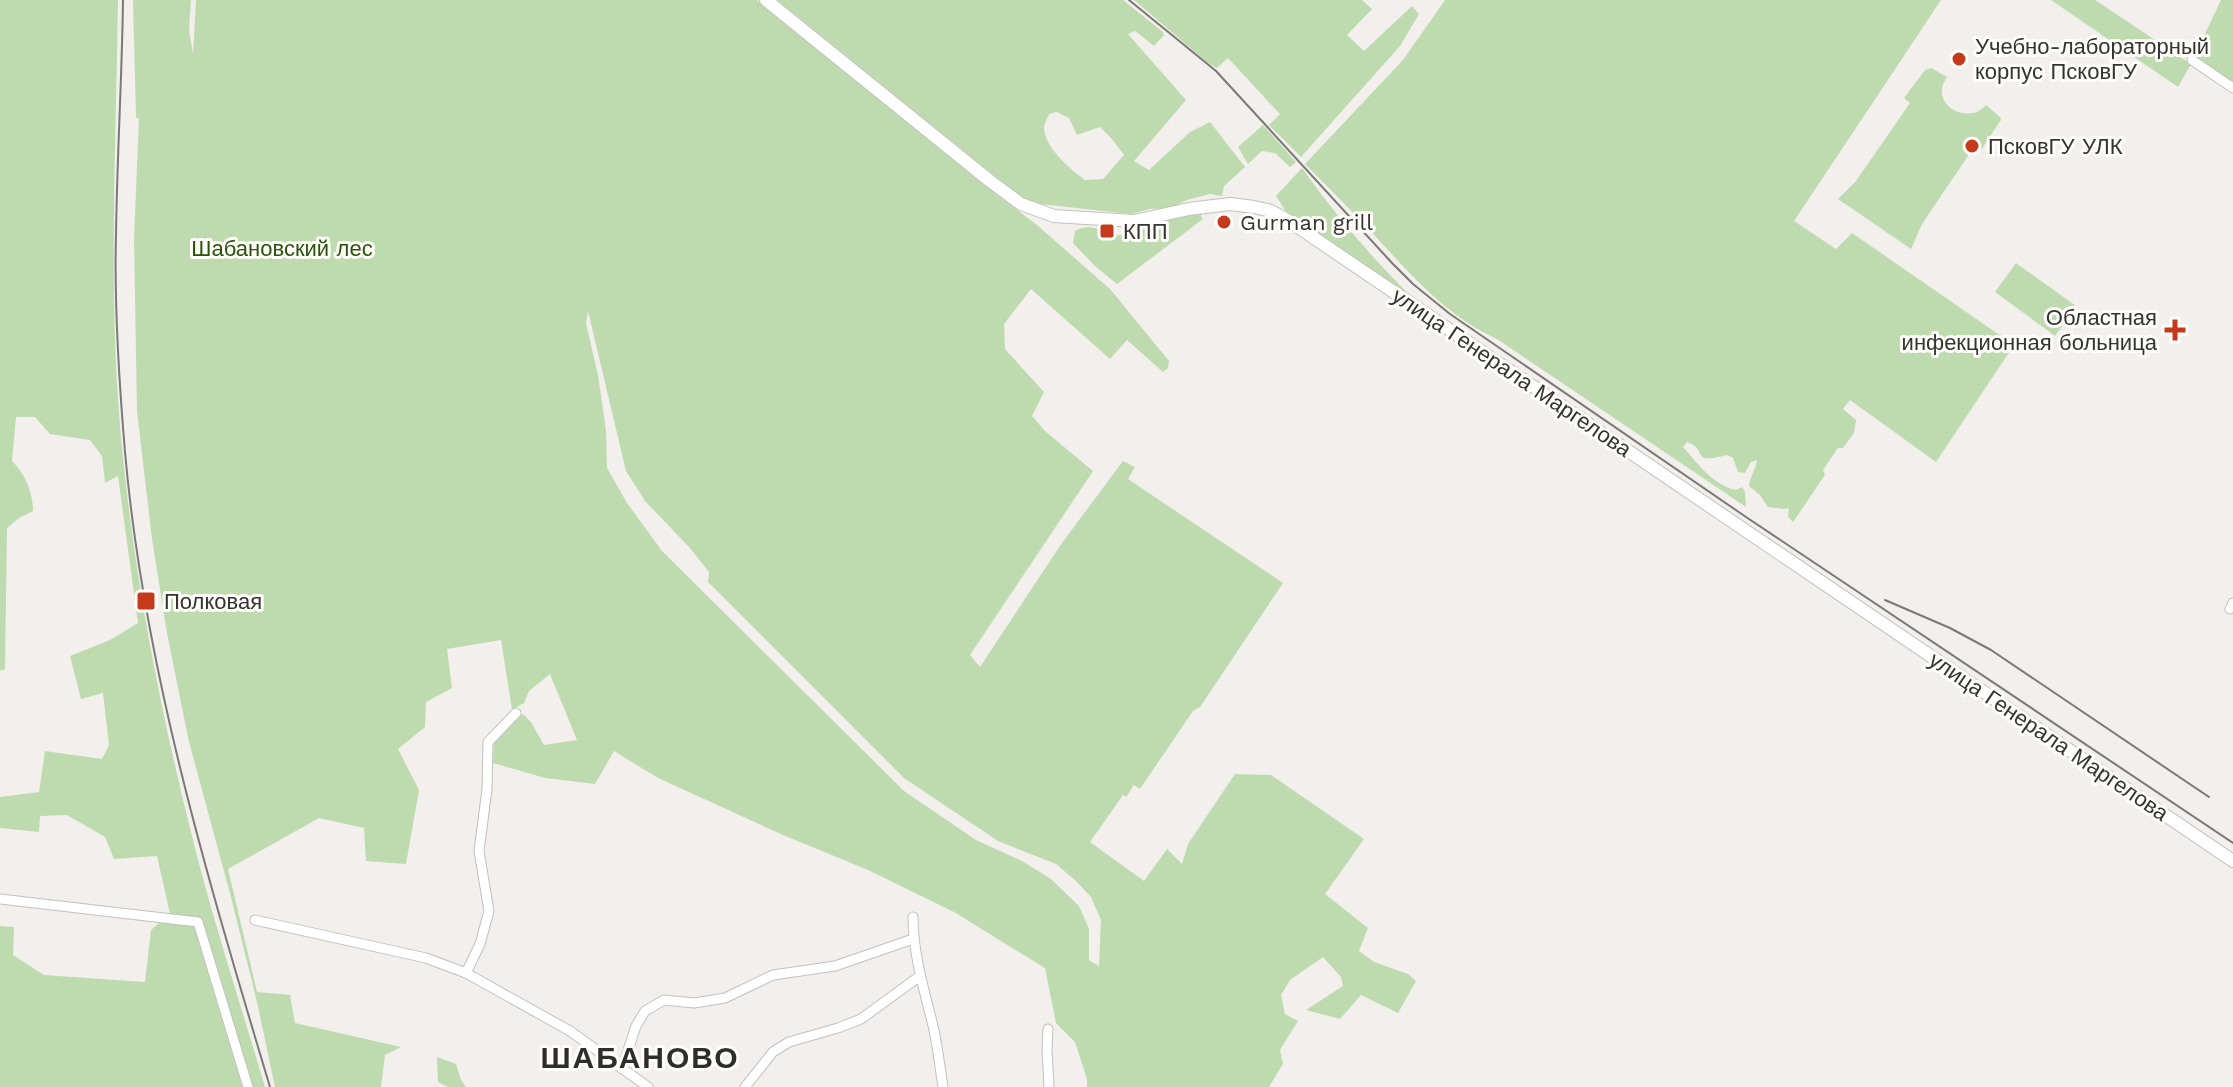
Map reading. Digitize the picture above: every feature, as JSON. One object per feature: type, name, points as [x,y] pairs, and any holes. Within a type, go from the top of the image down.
[{"type":"main road","name":"улица Генерала Маргелова","points":[[766,0],[1021,204],[1054,216],[1134,221],[1230,204],[1271,211],[1289,221],[2233,861]]},
{"type":"street","points":[[2192,60],[2233,88]]},
{"type":"street","points":[[466,973],[480,944],[489,911],[479,851],[487,789],[488,742],[516,713]]},
{"type":"street","points":[[0,899],[198,922],[248,1087]]},
{"type":"street","points":[[913,917],[913,939],[943,1087]]},
{"type":"street","points":[[255,920],[426,958],[466,973],[570,1031],[648,1087]]},
{"type":"street","points":[[622,1069],[636,1026],[645,1011],[664,1000],[694,1003],[725,998],[773,975],[835,966],[913,939]]},
{"type":"street","points":[[745,1087],[773,1052],[789,1042],[861,1019],[920,976]]},
{"type":"street","points":[[1048,1029],[1049,1087]]},
{"type":"green space","points":[[0,0],[118,0],[115,344],[123,458],[135,552],[159,693],[180,786],[208,896],[265,1087],[0,1087],[0,926],[14,927],[13,955],[44,975],[145,982],[151,930],[170,914],[157,856],[114,859],[105,837],[67,815],[40,816],[39,832],[0,828],[0,797],[39,792],[45,751],[102,759],[109,745],[103,693],[81,699],[70,656],[110,640],[138,623],[118,476],[105,483],[102,456],[90,440],[50,434],[35,417],[16,417],[12,461],[27,484],[33,511],[7,528],[5,669],[0,671]]},
{"type":"green space","name":"Шабановский лес","points":[[133,0],[191,0],[189,30],[193,54],[196,0],[757,0],[1037,225],[1110,289],[1169,361],[1168,368],[1163,372],[1127,340],[1110,359],[1031,289],[1004,324],[1005,349],[1044,392],[1032,416],[1045,431],[1093,471],[970,655],[980,667],[1062,543],[1123,461],[1135,467],[1128,479],[1283,583],[1200,707],[1193,711],[1140,789],[1134,785],[1126,797],[1123,795],[1090,842],[1144,881],[1167,849],[1182,864],[1188,844],[1235,774],[1271,775],[1364,839],[1325,894],[1368,928],[1359,951],[1374,962],[1408,974],[1416,981],[1398,1013],[1361,995],[1340,1019],[1306,1010],[1343,986],[1341,977],[1323,957],[1290,980],[1281,995],[1285,1014],[1298,1021],[1280,1050],[1283,1064],[1269,1087],[1087,1087],[1075,1042],[1056,1023],[1045,968],[954,912],[868,870],[658,778],[614,751],[595,784],[545,778],[493,763],[494,742],[523,714],[544,745],[577,740],[550,674],[529,691],[524,703],[512,710],[501,640],[447,649],[452,688],[426,702],[425,727],[398,749],[419,790],[406,864],[366,861],[364,828],[319,818],[228,869],[257,992],[290,995],[295,1023],[401,1047],[385,1055],[381,1087],[275,1087],[231,897],[189,742],[152,539],[137,411],[134,239],[139,118],[136,118]],"holes":[[[588,311],[626,471],[645,501],[709,572],[708,582],[904,778],[998,841],[1056,864],[1076,881],[1091,897],[1101,920],[1099,966],[1089,960],[1089,929],[1079,906],[1051,879],[1022,861],[976,840],[904,791],[662,551],[627,503],[607,468],[606,430],[586,323]]]},
{"type":"green space","points":[[777,0],[1123,0],[1163,32],[1164,35],[1154,46],[1135,31],[1128,34],[1186,100],[1134,161],[1149,170],[1190,132],[1210,122],[1245,167],[1224,186],[1222,196],[1210,194],[1170,208],[1131,214],[1040,204],[1022,198]],"holes":[[[1057,112],[1069,118],[1077,135],[1100,127],[1124,155],[1103,179],[1085,180],[1065,164],[1048,142],[1044,127],[1049,114]]]},
{"type":"green space","points":[[1134,0],[1362,0],[1372,9],[1347,35],[1364,51],[1412,6],[1419,14],[1400,46],[1301,157],[1269,125],[1280,114],[1228,58],[1217,68],[1208,63]]},
{"type":"green space","points":[[1445,0],[1941,0],[1794,221],[1836,249],[1852,233],[2014,345],[1936,462],[1850,400],[1843,409],[1856,420],[1854,433],[1843,448],[1838,448],[1823,470],[1825,475],[1793,522],[1788,517],[1789,508],[1768,507],[1749,486],[1757,460],[1751,462],[1745,473],[1738,472],[1733,458],[1727,455],[1703,457],[1694,445],[1687,442],[1683,447],[1713,479],[1736,490],[1742,487],[1746,507],[1458,316],[1424,287],[1305,164],[1403,60]]},
{"type":"green space","points":[[2051,0],[2095,0],[2191,64],[2178,87]]},
{"type":"green space","points":[[2221,0],[2233,0],[2233,82],[2194,57]]},
{"type":"green space","points":[[1931,68],[1947,77],[1942,88],[1943,97],[1952,109],[1973,113],[1986,105],[2001,120],[1981,150],[1974,147],[1922,224],[1911,249],[1838,199],[1856,181],[1910,103],[1904,98],[1925,70]]},
{"type":"green space","points":[[1263,125],[1296,162],[1290,167],[1275,153],[1262,151],[1248,164],[1238,147]]},
{"type":"green space","points":[[1302,168],[1352,233],[1409,294],[1287,213],[1276,196]]},
{"type":"green space","points":[[1198,210],[1203,219],[1117,284],[1073,243],[1075,231],[1085,227],[1112,236],[1127,234],[1131,228],[1148,226],[1152,222]]},
{"type":"green space","points":[[2016,263],[2076,306],[2055,336],[1995,292]]},
{"type":"green space","points":[[437,1057],[456,1064],[466,1087],[448,1087],[438,1082]]},
{"type":"railway","points":[[123,0],[116,289],[123,425],[134,533],[147,613],[181,773],[270,1087]]},
{"type":"railway","points":[[1129,0],[1216,71],[1392,263],[1450,314],[1746,517],[2233,843]]},
{"type":"railway","points":[[1885,600],[1950,628],[1991,650],[2209,797]]},
{"type":"place","name":"Учебно-лабораторный корпус ПсковГУ","points":[[1959,59]]},
{"type":"place","name":"ПсковГУ УЛК","points":[[1972,146]]},
{"type":"place","name":"Gurman grill","points":[[1224,222]]},
{"type":"place","name":"КПП","points":[[1107,231]]},
{"type":"place","name":"Областная инфекционная больница","points":[[2175,330]]},
{"type":"place","name":"Полковая","points":[[146,601]]},
{"type":"district","name":"ШАБАНОВО","points":[[640,1058]]}]
